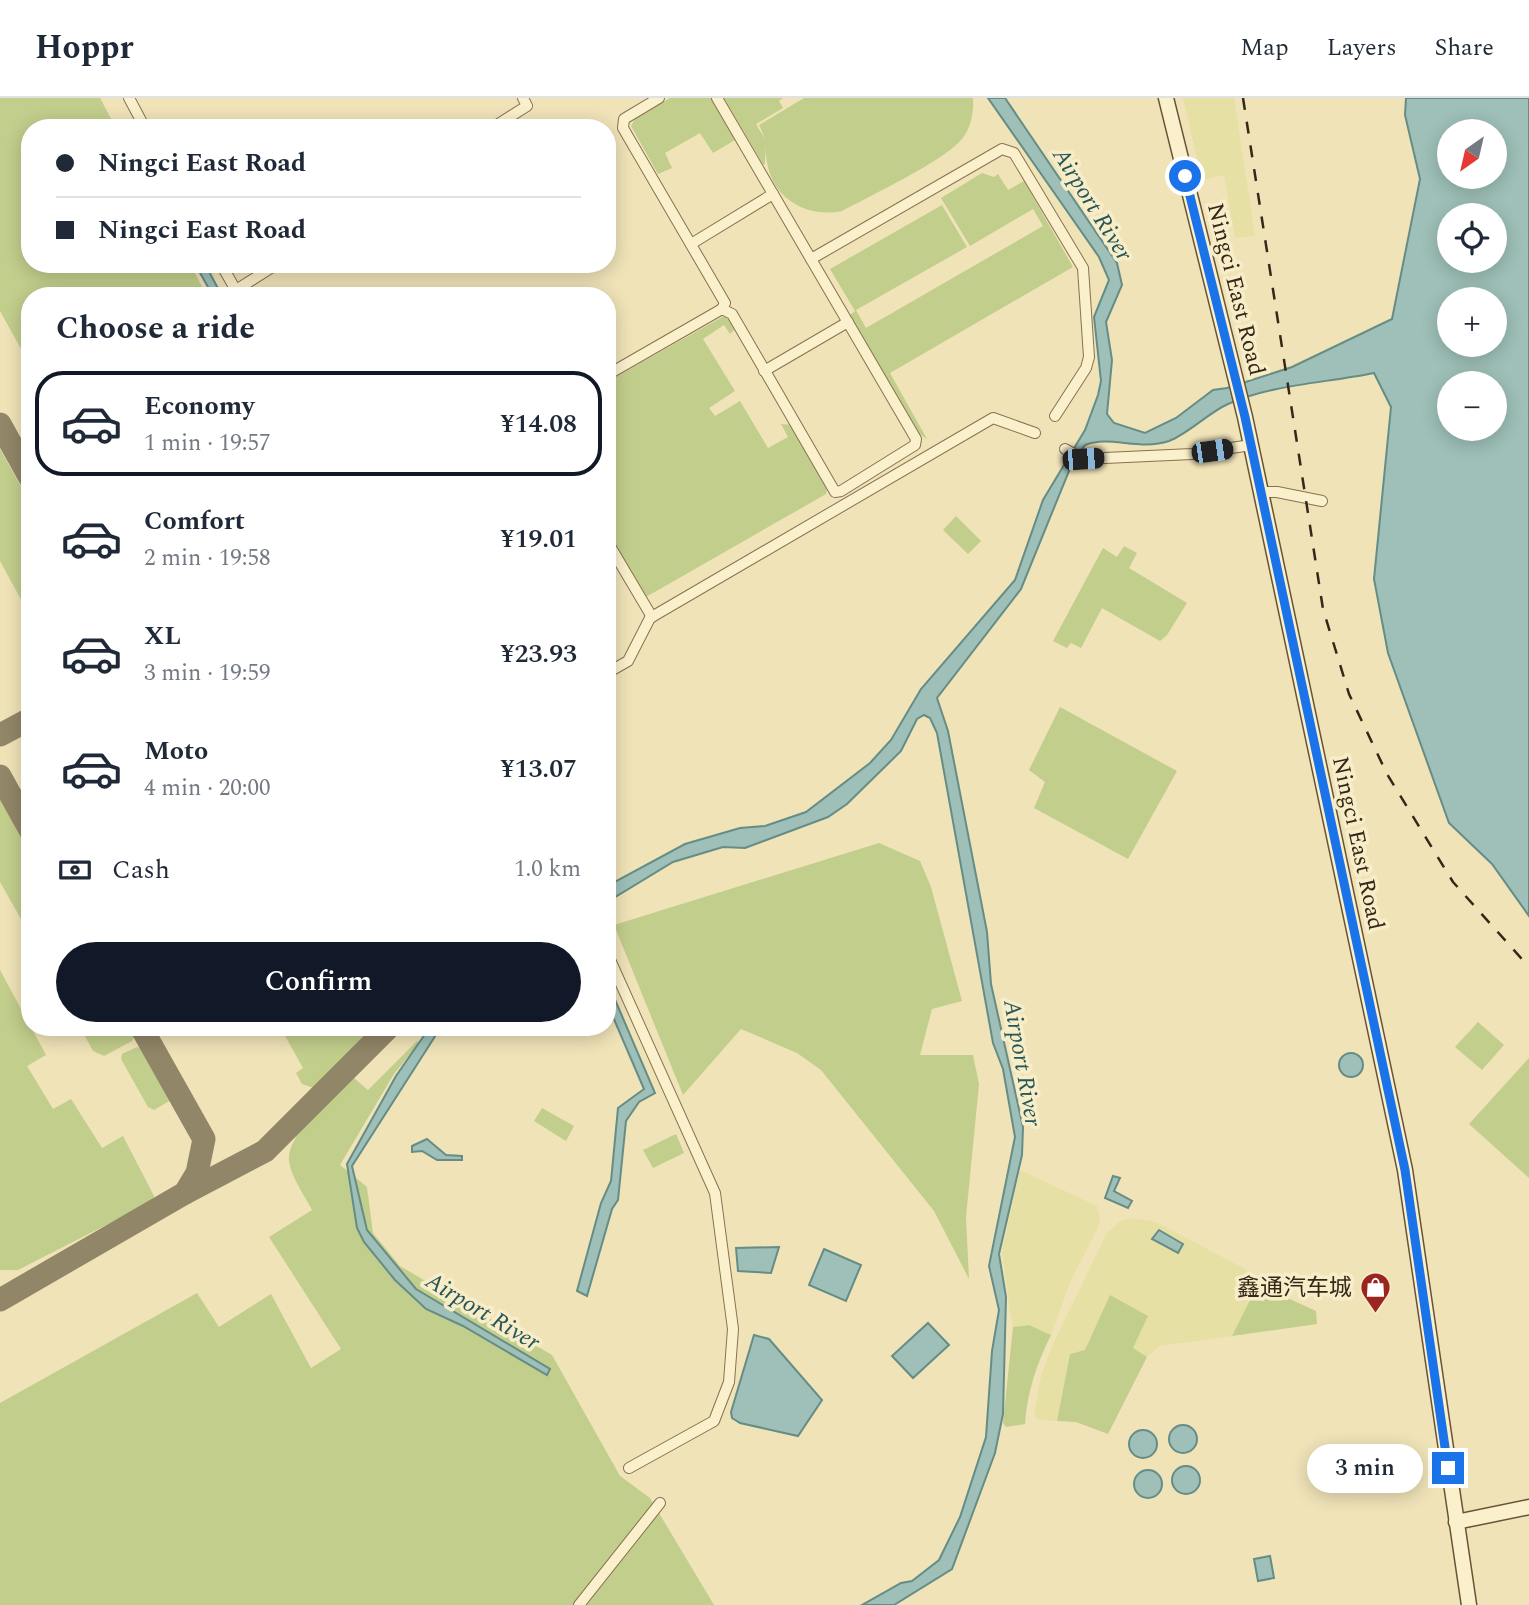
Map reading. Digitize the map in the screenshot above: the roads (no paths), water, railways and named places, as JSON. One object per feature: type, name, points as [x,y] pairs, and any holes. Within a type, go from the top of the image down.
[{"type":"main road","name":"Ningci East Road","points":[[1166,98],[1245,417],[1405,1170],[1469,1605]]},
{"type":"main road","points":[[1456,1522],[1529,1507]]},
{"type":"street","points":[[129,98],[140,119]]},
{"type":"street","points":[[506,119],[527,106],[523,98]]},
{"type":"street","points":[[616,370],[722,309],[725,303],[623,128],[624,119],[659,98]]},
{"type":"street","points":[[717,98],[916,439],[911,449],[841,492],[835,492],[732,314],[722,309]]},
{"type":"street","points":[[811,259],[1002,149],[1014,153],[1084,275],[1089,357],[1086,369],[1055,416]]},
{"type":"street","points":[[691,244],[773,194]]},
{"type":"street","points":[[246,287],[265,273]]},
{"type":"street","points":[[764,371],[848,322]]},
{"type":"street","points":[[616,668],[628,661],[652,617],[993,418],[1035,433]]},
{"type":"street","points":[[1065,450],[1083,459],[1192,454],[1251,446]]},
{"type":"street","points":[[1261,492],[1277,492],[1322,502]]},
{"type":"street","points":[[616,556],[652,617]]},
{"type":"street","points":[[616,973],[715,1193],[733,1329],[729,1382],[714,1422],[629,1468]]},
{"type":"street","points":[[579,1605],[660,1503]]},
{"type":"water","points":[[988,98],[1005,98],[1117,263],[1122,285],[1106,322],[1112,360],[1107,414],[1114,423],[1145,433],[1176,418],[1213,390],[1292,367],[1392,319],[1420,179],[1405,115],[1406,98],[1529,98],[1529,916],[1492,864],[1449,823],[1388,653],[1374,579],[1391,407],[1374,373],[1281,388],[1245,397],[1221,408],[1183,434],[1158,444],[1095,442],[1085,445],[1071,466],[1021,589],[937,698],[948,731],[987,932],[991,984],[1023,1127],[1022,1155],[999,1254],[1006,1297],[1003,1414],[995,1453],[952,1569],[894,1605],[862,1605],[901,1583],[912,1581],[939,1560],[960,1517],[986,1437],[992,1351],[999,1310],[989,1266],[1015,1137],[1003,1069],[993,1043],[937,733],[930,718],[924,715],[917,719],[901,751],[847,804],[828,817],[745,848],[723,847],[673,862],[616,897],[616,881],[685,844],[740,828],[765,826],[806,812],[870,763],[891,740],[921,689],[1015,580],[1043,500],[1085,430],[1098,395],[1101,381],[1094,317],[1109,280],[1099,257]]},
{"type":"water","points":[[200,273],[210,273],[217,287],[208,287]]},
{"type":"water","points":[[616,1002],[655,1093],[639,1102],[626,1121],[618,1200],[612,1209],[587,1296],[577,1291],[601,1203],[611,1181],[618,1108],[644,1089],[616,1024]]},
{"type":"water","points":[[424,1036],[435,1036],[352,1166],[367,1230],[416,1289],[550,1369],[547,1375],[463,1326],[426,1309],[395,1280],[364,1242],[357,1228],[347,1164],[396,1076]]},
{"type":"water","points":[[1351,1053],[1362,1060],[1363,1065],[1356,1076],[1351,1077],[1340,1070],[1339,1065],[1346,1054]]},
{"type":"water","points":[[427,1139],[446,1155],[462,1156],[462,1160],[437,1160],[422,1151],[412,1152],[412,1146]]},
{"type":"water","points":[[1113,1176],[1120,1178],[1114,1191],[1132,1201],[1128,1208],[1105,1198]]},
{"type":"water","points":[[1159,1230],[1183,1244],[1178,1253],[1152,1239]]},
{"type":"water","points":[[779,1247],[771,1273],[738,1271],[736,1248]]},
{"type":"water","points":[[824,1249],[861,1265],[846,1301],[809,1285]]},
{"type":"water","points":[[928,1323],[949,1345],[913,1378],[892,1356]]},
{"type":"water","points":[[754,1335],[769,1339],[822,1400],[798,1436],[740,1423],[732,1418],[731,1412]]},
{"type":"water","points":[[1183,1425],[1193,1429],[1197,1439],[1193,1449],[1183,1453],[1173,1449],[1169,1439],[1173,1429]]},
{"type":"water","points":[[1143,1430],[1153,1434],[1157,1444],[1153,1454],[1143,1458],[1133,1454],[1129,1444],[1133,1434]]},
{"type":"water","points":[[1186,1466],[1196,1470],[1200,1480],[1196,1490],[1186,1494],[1176,1490],[1172,1480],[1176,1470]]},
{"type":"water","points":[[1148,1470],[1158,1474],[1162,1484],[1158,1494],[1148,1498],[1138,1494],[1134,1484],[1138,1474]]},
{"type":"water","points":[[1270,1556],[1274,1578],[1258,1581],[1254,1559]]},
{"type":"railway","points":[[1243,98],[1323,609],[1349,694],[1387,774],[1453,882],[1529,967]]},
{"type":"place","name":"鑫通汽车城","points":[[1375,1314]]},
{"type":"water label","name":"Airport River","points":[[1093,204]]},
{"type":"water label","name":"Airport River","points":[[1023,1063]]},
{"type":"water label","name":"Airport River","points":[[483,1311]]}]
